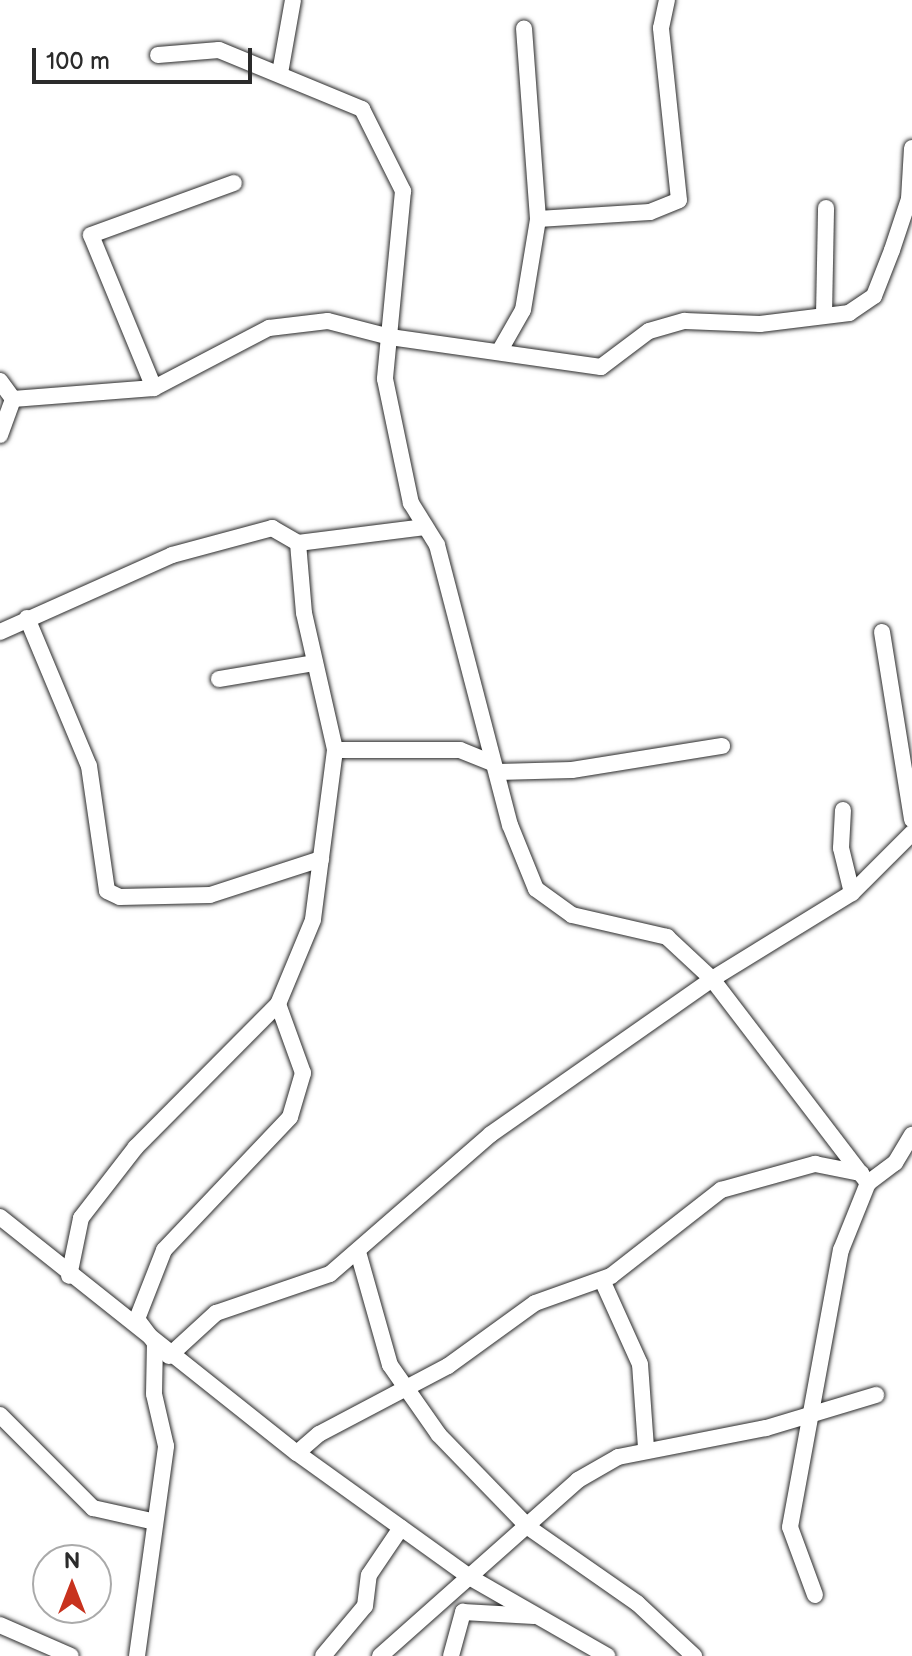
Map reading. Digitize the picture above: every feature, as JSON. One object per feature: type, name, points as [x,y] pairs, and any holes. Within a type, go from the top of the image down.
[{"type":"street","points":[[280,73],[293,0]]},
{"type":"street","points":[[538,219],[650,212],[679,200],[661,28],[667,0]]},
{"type":"street","points":[[499,352],[523,310],[538,219],[524,29]]},
{"type":"street","points":[[158,55],[219,50],[362,109],[398,179],[402,264],[385,379],[411,503],[437,545],[496,767],[536,889],[572,915],[667,937],[712,979],[865,1178]]},
{"type":"street","points":[[13,399],[154,388],[269,328],[328,321],[390,337],[601,367],[649,331],[685,321],[760,324],[849,313],[874,296],[909,199],[912,148]]},
{"type":"street","points":[[154,388],[91,235],[234,183]]},
{"type":"street","points":[[824,315],[826,208]]},
{"type":"street","points":[[0,381],[13,399]]},
{"type":"street","points":[[0,435],[13,399]]},
{"type":"street","points":[[0,632],[172,555],[272,528],[298,543],[425,527]]},
{"type":"street","points":[[69,1276],[81,1218],[127,1158],[278,1004],[313,920],[335,750],[315,663],[298,543]]},
{"type":"street","points":[[27,618],[89,766],[107,891],[120,897],[210,895],[321,859]]},
{"type":"street","points":[[882,632],[912,820]]},
{"type":"street","points":[[219,679],[315,663]]},
{"type":"street","points":[[335,750],[460,750],[496,767],[572,770],[722,746]]},
{"type":"street","points":[[843,810],[841,848],[852,893]]},
{"type":"street","points":[[169,1356],[216,1313],[302,1287],[358,1252],[407,1200],[491,1134],[712,979],[852,893],[912,833]]},
{"type":"street","points":[[137,1656],[151,1521],[166,1446],[154,1394],[155,1343],[137,1319],[164,1250],[290,1117],[303,1073],[278,1004]]},
{"type":"street","points":[[297,1453],[319,1434],[408,1390],[535,1303],[602,1280],[721,1190],[815,1164],[865,1178],[895,1163],[912,1135]]},
{"type":"street","points":[[815,1595],[790,1527],[841,1250],[865,1178]]},
{"type":"street","points":[[0,1217],[169,1356],[297,1453],[471,1578],[607,1656]]},
{"type":"street","points":[[358,1252],[387,1357],[408,1390],[482,1484],[528,1527],[637,1603],[694,1656]]},
{"type":"street","points":[[602,1280],[640,1364],[646,1447]]},
{"type":"street","points":[[380,1656],[578,1480],[646,1447],[812,1415],[876,1395]]},
{"type":"street","points":[[0,1415],[93,1508],[151,1521]]},
{"type":"street","points":[[323,1656],[365,1606],[369,1575],[401,1528]]},
{"type":"street","points":[[451,1656],[463,1612],[540,1617]]},
{"type":"street","points":[[0,1625],[71,1656]]}]
